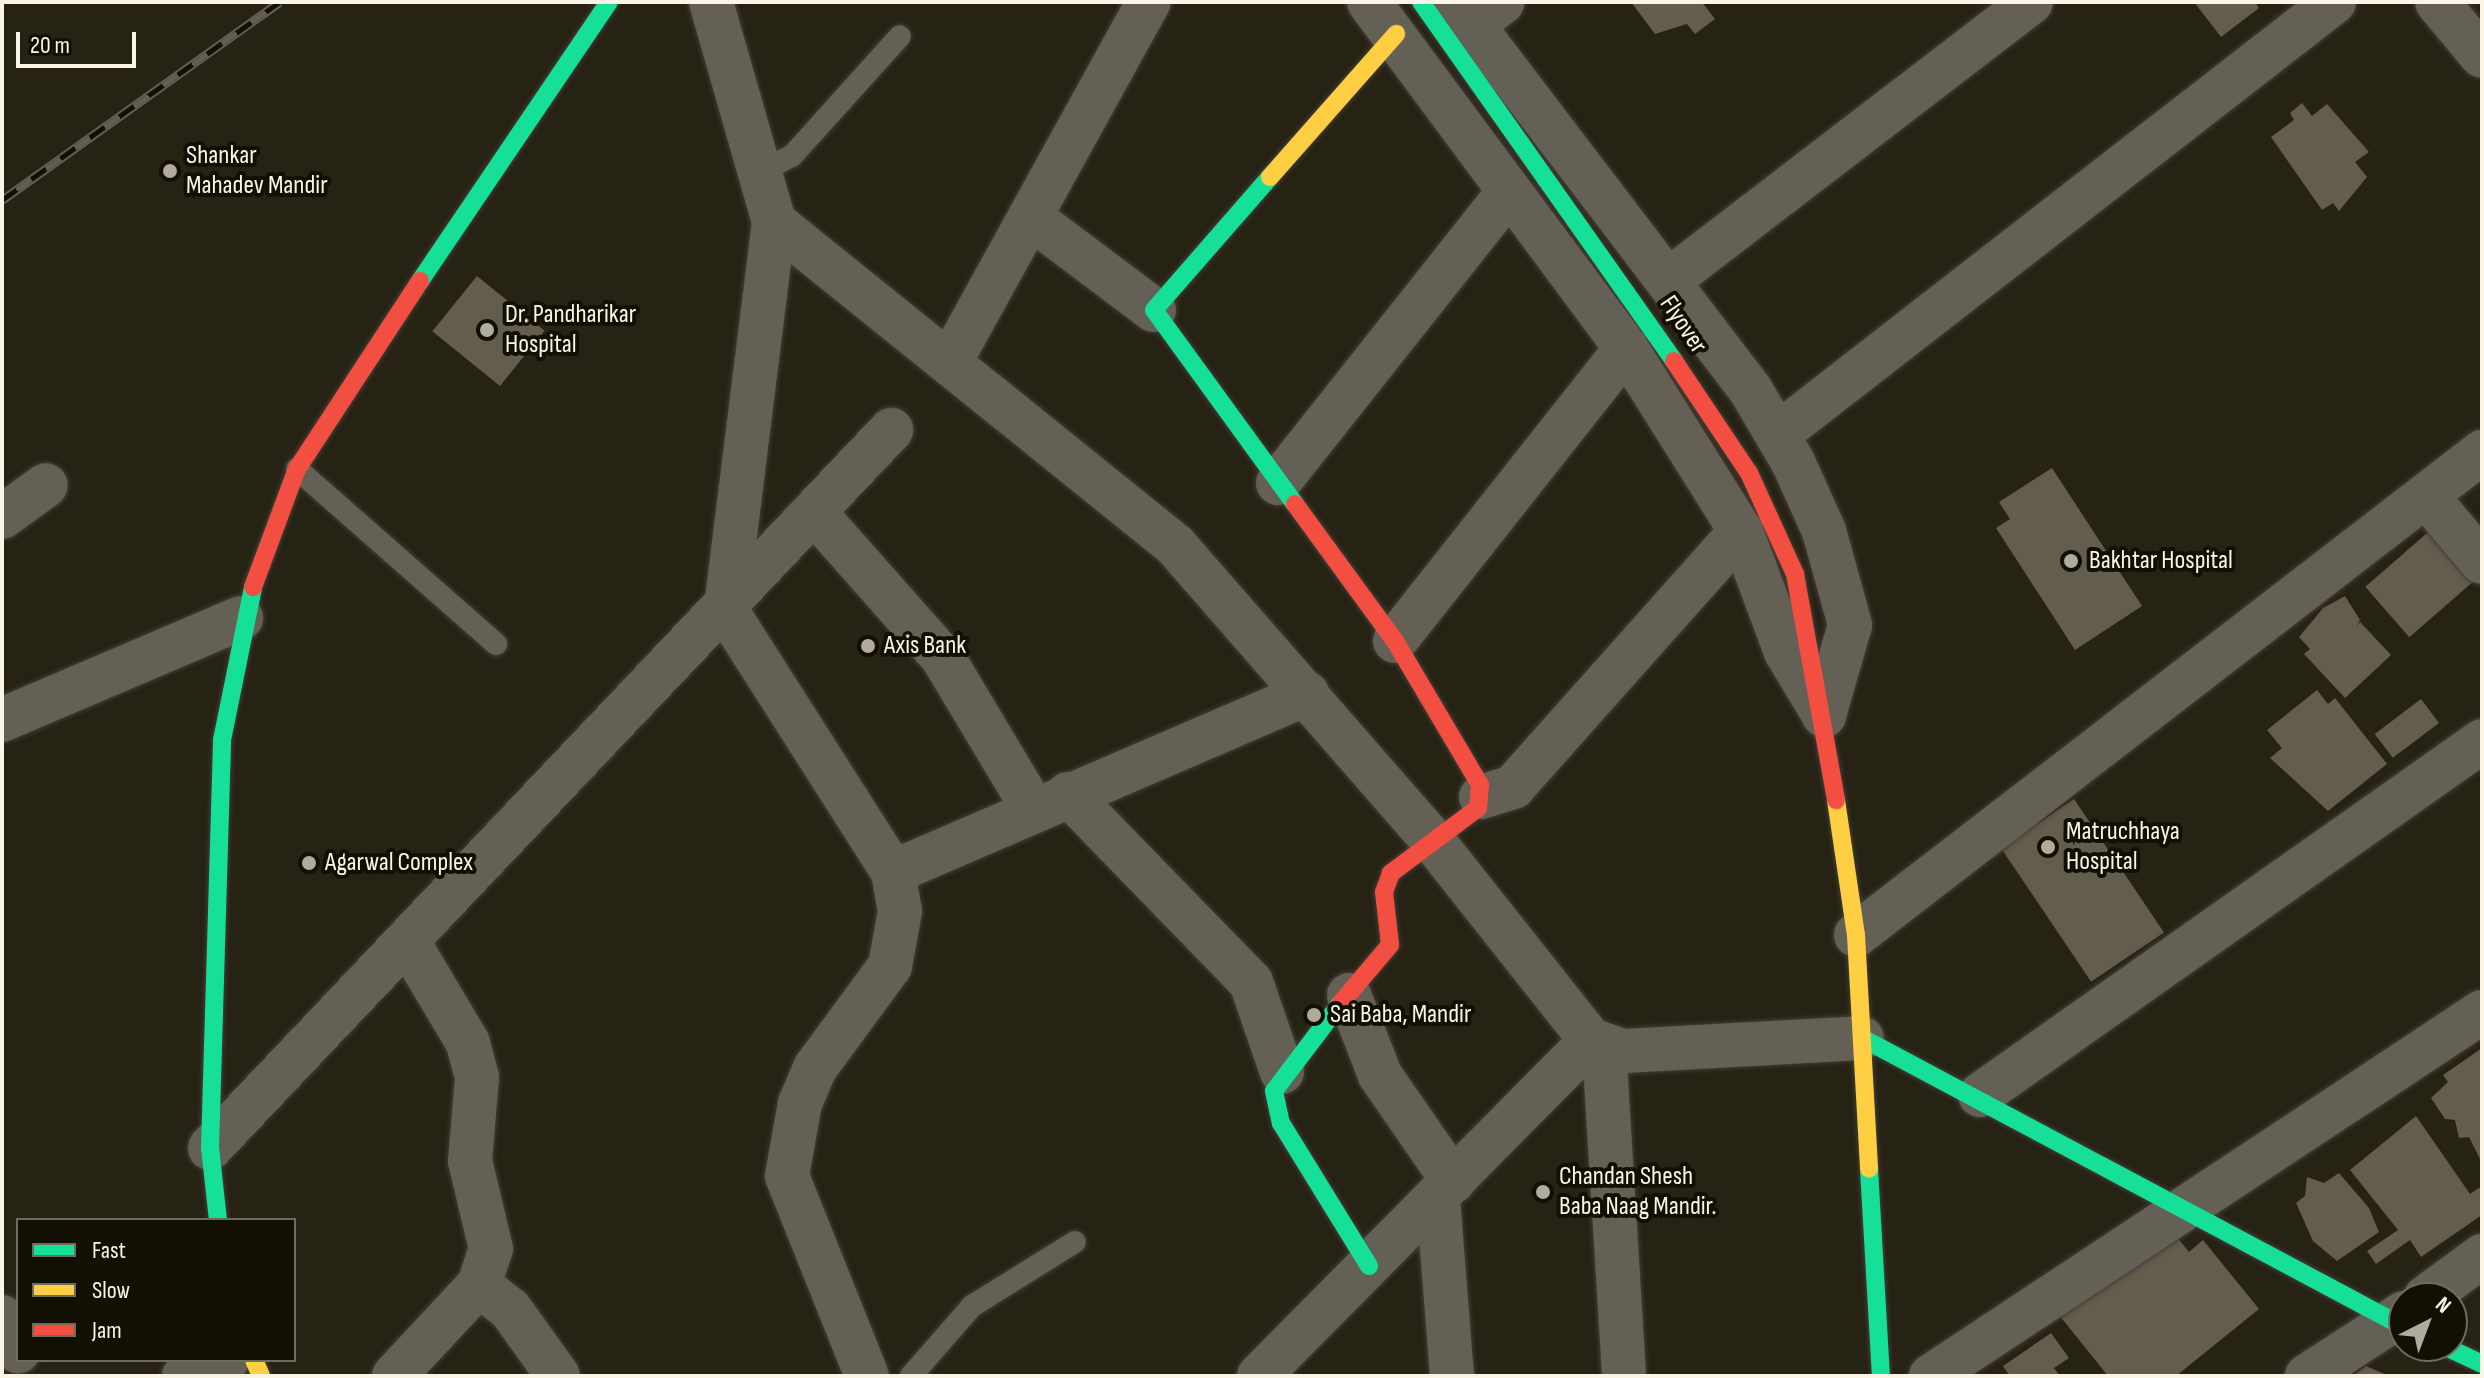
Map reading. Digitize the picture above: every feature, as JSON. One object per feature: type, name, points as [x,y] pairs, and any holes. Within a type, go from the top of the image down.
[{"type":"street","points":[[218,1218],[210,1148],[222,740],[241,618],[297,469],[609,2]]},
{"type":"street","points":[[711,2],[774,222],[726,610],[893,872],[900,911],[890,966],[815,1068],[791,1135],[787,1176],[867,1376]]},
{"type":"street","points":[[1669,280],[2031,2]]},
{"type":"street","points":[[1778,434],[2334,2]]},
{"type":"street","points":[[2437,2],[2482,56]]},
{"type":"street","points":[[951,360],[1141,5]]},
{"type":"street","points":[[1476,10],[1778,434],[1824,531],[1850,625],[1824,715]]},
{"type":"street","points":[[1154,310],[1396,13],[1509,192],[1626,348],[1741,531],[1786,652],[1824,715]]},
{"type":"street","name":"Flyover","points":[[1396,13],[1534,153],[1749,473],[1795,574],[1811,636],[1856,935],[1881,1376]]},
{"type":"street","points":[[1278,483],[1509,192]]},
{"type":"street","points":[[1030,217],[1154,310],[1395,641],[1481,797],[1478,808],[1385,882],[1390,945],[1282,1072],[1274,1091],[1281,1123],[1369,1266]]},
{"type":"street","points":[[774,222],[951,360],[1175,545],[1433,841],[1598,1044],[1624,1376]]},
{"type":"street","points":[[1395,641],[1626,348]]},
{"type":"street","points":[[210,1148],[726,610],[891,430]]},
{"type":"street","points":[[1856,935],[2482,452]]},
{"type":"street","points":[[2,517],[46,485]]},
{"type":"street","points":[[2427,497],[2482,562]]},
{"type":"street","points":[[814,512],[943,658],[1050,801],[1251,982],[1282,1072]]},
{"type":"street","points":[[1481,797],[1513,787],[1741,531]]},
{"type":"street","points":[[2,720],[241,618]]},
{"type":"street","points":[[893,872],[1050,801],[1307,694]]},
{"type":"street","points":[[1980,1095],[2482,741]]},
{"type":"street","points":[[394,1376],[479,1285],[491,1249],[470,1161],[477,1077],[468,1043],[408,942]]},
{"type":"street","points":[[1349,995],[1380,1075],[1445,1189],[1452,1376]]},
{"type":"street","points":[[1931,1376],[2192,1210],[2482,1012]]},
{"type":"street","points":[[1259,1376],[1445,1189],[1598,1044],[1862,1038],[1980,1095],[2192,1210],[2388,1306]]},
{"type":"street","points":[[2449,1282],[2482,1256]]},
{"type":"street","points":[[479,1285],[510,1309],[558,1376]]},
{"type":"street","points":[[2,1317],[16,1348]]},
{"type":"street","points":[[2307,1376],[2388,1326]]},
{"type":"street","points":[[184,1376],[222,1362]]},
{"type":"lane","points":[[760,172],[792,156],[900,36]]},
{"type":"lane","points":[[297,469],[496,644]]},
{"type":"lane","points":[[911,1376],[972,1306],[1075,1242]]},
{"type":"building","points":[[1631,2],[1702,2],[1715,19],[1695,34],[1687,24],[1655,34]]},
{"type":"building","points":[[2194,2],[2255,2],[2259,8],[2221,37]]},
{"type":"building","points":[[2302,103],[2312,116],[2327,104],[2369,152],[2355,162],[2367,177],[2339,211],[2333,203],[2322,210],[2271,137],[2294,120],[2290,113]]},
{"type":"building","points":[[477,276],[545,331],[500,386],[432,331]]},
{"type":"building","points":[[2052,468],[2142,606],[2075,650],[1996,528],[2010,519],[1999,502]]},
{"type":"building","points":[[2434,527],[2478,578],[2409,637],[2365,587]]},
{"type":"building","points":[[2345,596],[2360,620],[2356,627],[2360,622],[2391,655],[2345,698],[2304,654],[2310,649],[2299,637],[2323,608]]},
{"type":"building","points":[[2317,690],[2328,704],[2335,698],[2387,764],[2328,811],[2270,758],[2282,748],[2267,730]]},
{"type":"building","points":[[2421,699],[2439,723],[2393,758],[2375,734]]},
{"type":"building","points":[[2074,799],[2164,932],[2091,982],[2001,848]]},
{"type":"building","points":[[2482,1048],[2482,1163],[2469,1137],[2459,1138],[2455,1120],[2445,1119],[2431,1098],[2448,1082],[2443,1075]]},
{"type":"building","points":[[2416,1116],[2470,1194],[2482,1186],[2482,1215],[2421,1257],[2410,1240],[2376,1264],[2367,1251],[2398,1230],[2350,1170]]},
{"type":"building","points":[[2339,1173],[2369,1208],[2379,1232],[2337,1261],[2313,1241],[2296,1203],[2305,1196],[2307,1177],[2324,1183]]},
{"type":"building","points":[[2169,1227],[2189,1252],[2203,1240],[2259,1309],[2176,1376],[2108,1376],[2059,1315]]},
{"type":"building","points":[[2051,1333],[2069,1358],[2054,1368],[2060,1376],[2010,1376],[2003,1366]]},
{"type":"building","points":[[2366,1366],[2389,1376],[2353,1376]]},
{"type":"railway","points":[[2,200],[280,2]]},
{"type":"traffic: fast","points":[[420,281],[609,2]]},
{"type":"traffic: fast","points":[[1421,2],[1674,361]]},
{"type":"traffic: fast","points":[[1270,177],[1154,310],[1295,504]]},
{"type":"traffic: fast","points":[[218,1218],[210,1148],[222,740],[253,587]]},
{"type":"traffic: fast","points":[[1340,1004],[1274,1091],[1281,1123],[1369,1266]]},
{"type":"traffic: fast","points":[[1862,1038],[2388,1318]]},
{"type":"traffic: fast","points":[[1869,1169],[1881,1376]]},
{"type":"traffic: fast","points":[[2468,1357],[2482,1364]]},
{"type":"traffic: slow","points":[[1270,177],[1396,34]]},
{"type":"traffic: slow","points":[[1836,800],[1856,935],[1869,1169]]},
{"type":"traffic: slow","points":[[255,1362],[261,1376]]},
{"type":"traffic: jam","points":[[253,587],[297,469],[420,281]]},
{"type":"traffic: jam","points":[[1674,361],[1749,473],[1795,574],[1836,800]]},
{"type":"traffic: jam","points":[[1295,504],[1395,641],[1480,785],[1478,808],[1391,873],[1384,892],[1390,945],[1340,1004]]},
{"type":"place","name":"Shankar Mahadev Mandir","points":[[170,171]]},
{"type":"place","name":"Dr. Pandharikar Hospital","points":[[487,330]]},
{"type":"place","name":"Bakhtar Hospital","points":[[2071,561]]},
{"type":"place","name":"Axis Bank","points":[[868,646]]},
{"type":"place","name":"Matruchhaya Hospital","points":[[2048,847]]},
{"type":"place","name":"Agarwal Complex","points":[[309,863]]},
{"type":"place","name":"Sai Baba, Mandir","points":[[1314,1015]]},
{"type":"place","name":"Chandan Shesh Baba Naag Mandir.","points":[[1543,1192]]}]
